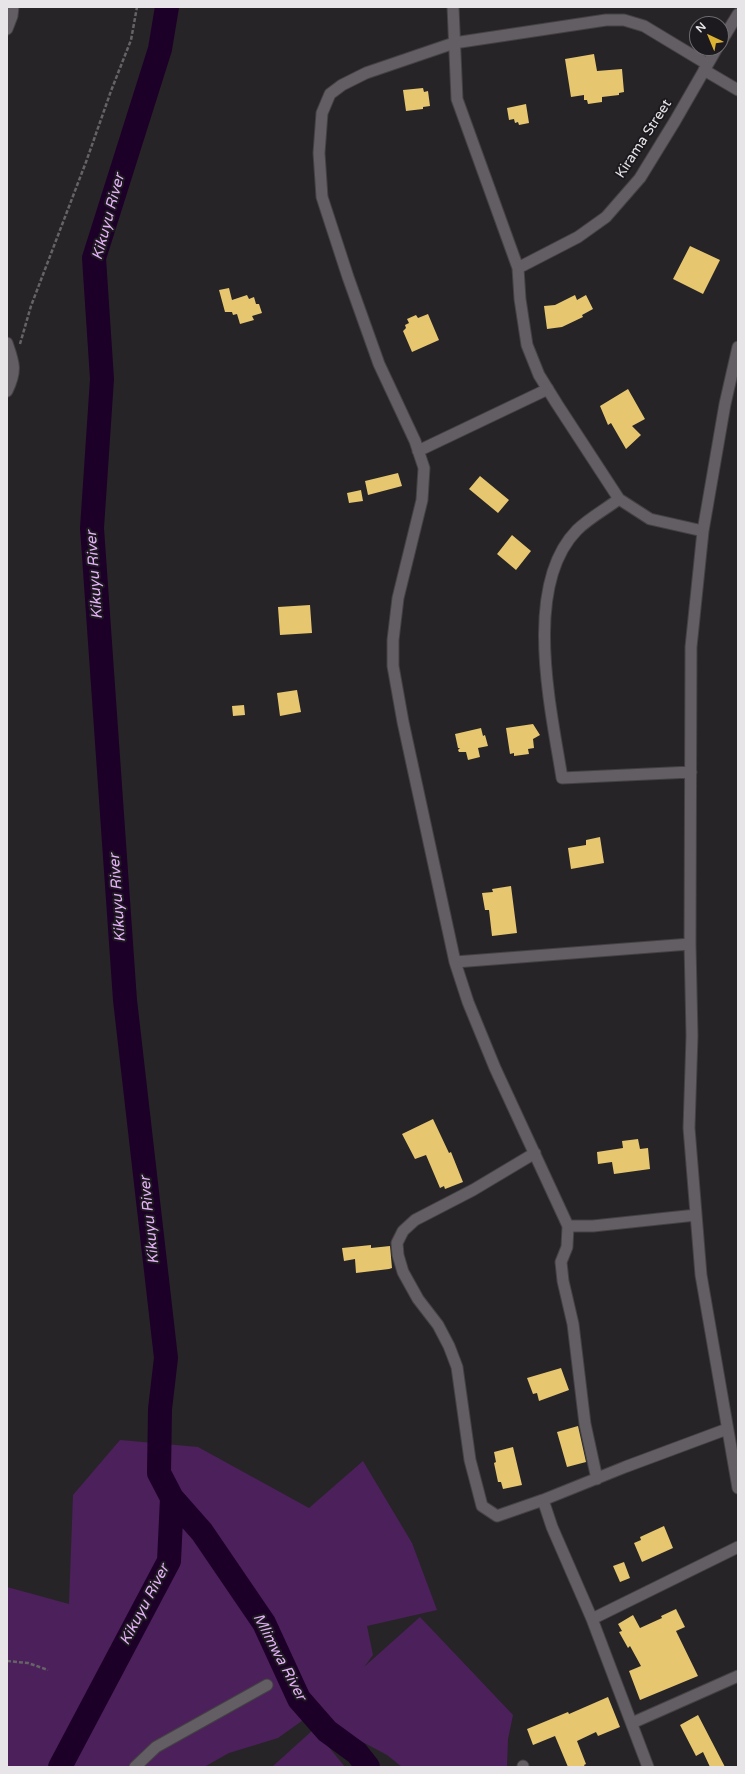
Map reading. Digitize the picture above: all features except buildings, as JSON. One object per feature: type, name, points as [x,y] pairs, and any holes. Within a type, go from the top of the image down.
[{"type":"street","points":[[7,29],[12,16],[13,7]]},
{"type":"street","points":[[453,7],[456,99],[518,268],[520,299],[527,345],[539,375],[619,499],[650,519],[703,531]]},
{"type":"street","points":[[729,29],[738,14]]},
{"type":"street","points":[[597,1479],[585,1424],[573,1324],[562,1281],[561,1262],[566,1247],[568,1226],[495,1068],[468,1002],[455,962],[403,722],[393,666],[393,640],[398,598],[422,500],[424,468],[418,451],[379,364],[348,277],[322,197],[319,153],[320,130],[322,113],[330,94],[342,85],[366,73],[454,43],[606,20],[624,20],[644,26],[738,90]]},
{"type":"street","name":"Kirama Street","points":[[518,268],[578,237],[606,217],[640,178],[712,56]]},
{"type":"street","points":[[7,343],[14,363],[14,373],[7,391]]},
{"type":"street","points":[[738,347],[725,404],[703,531],[691,647],[690,944],[692,1036],[689,1128],[701,1275],[738,1488]]},
{"type":"street","points":[[418,451],[548,389]]},
{"type":"street","points":[[619,499],[577,530],[561,552],[547,592],[544,641],[549,700],[562,778],[691,772]]},
{"type":"street","points":[[455,962],[690,944]]},
{"type":"street","points":[[535,1153],[473,1190],[415,1220],[403,1231],[397,1243],[398,1256],[403,1272],[418,1299],[442,1332],[457,1367],[470,1460],[482,1506],[497,1516],[543,1500],[624,1467],[727,1429]]},
{"type":"street","points":[[568,1226],[593,1226],[696,1215]]},
{"type":"street","points":[[543,1500],[552,1527],[592,1619],[648,1767]]},
{"type":"street","points":[[592,1619],[738,1547]]},
{"type":"street","points":[[632,1723],[738,1676]]},
{"type":"street","points":[[138,1766],[156,1747],[267,1685]]},
{"type":"path","points":[[14,363],[31,306],[86,162],[110,91],[131,40],[137,7]]},
{"type":"path","points":[[7,1661],[28,1663],[48,1670]]},
{"type":"shaded area","points":[[120,1440],[198,1447],[309,1508],[363,1461],[412,1543],[437,1610],[367,1626],[373,1655],[364,1667],[420,1617],[513,1715],[508,1739],[507,1767],[402,1767],[387,1755],[344,1732],[320,1708],[278,1738],[229,1753],[204,1767],[7,1767],[7,1587],[69,1604],[73,1495]]},
{"type":"shaded area","points":[[314,1729],[345,1767],[272,1767]]},
{"type":"waterway","name":"Kikuyu River","points":[[60,1767],[169,1561],[172,1498],[159,1473],[160,1409],[166,1358],[125,1000],[92,528],[102,379],[94,258],[160,49],[167,7]]},
{"type":"waterway","name":"Mlimwa River","points":[[172,1498],[202,1532],[264,1623],[299,1699],[327,1731],[357,1753],[368,1767]]}]
